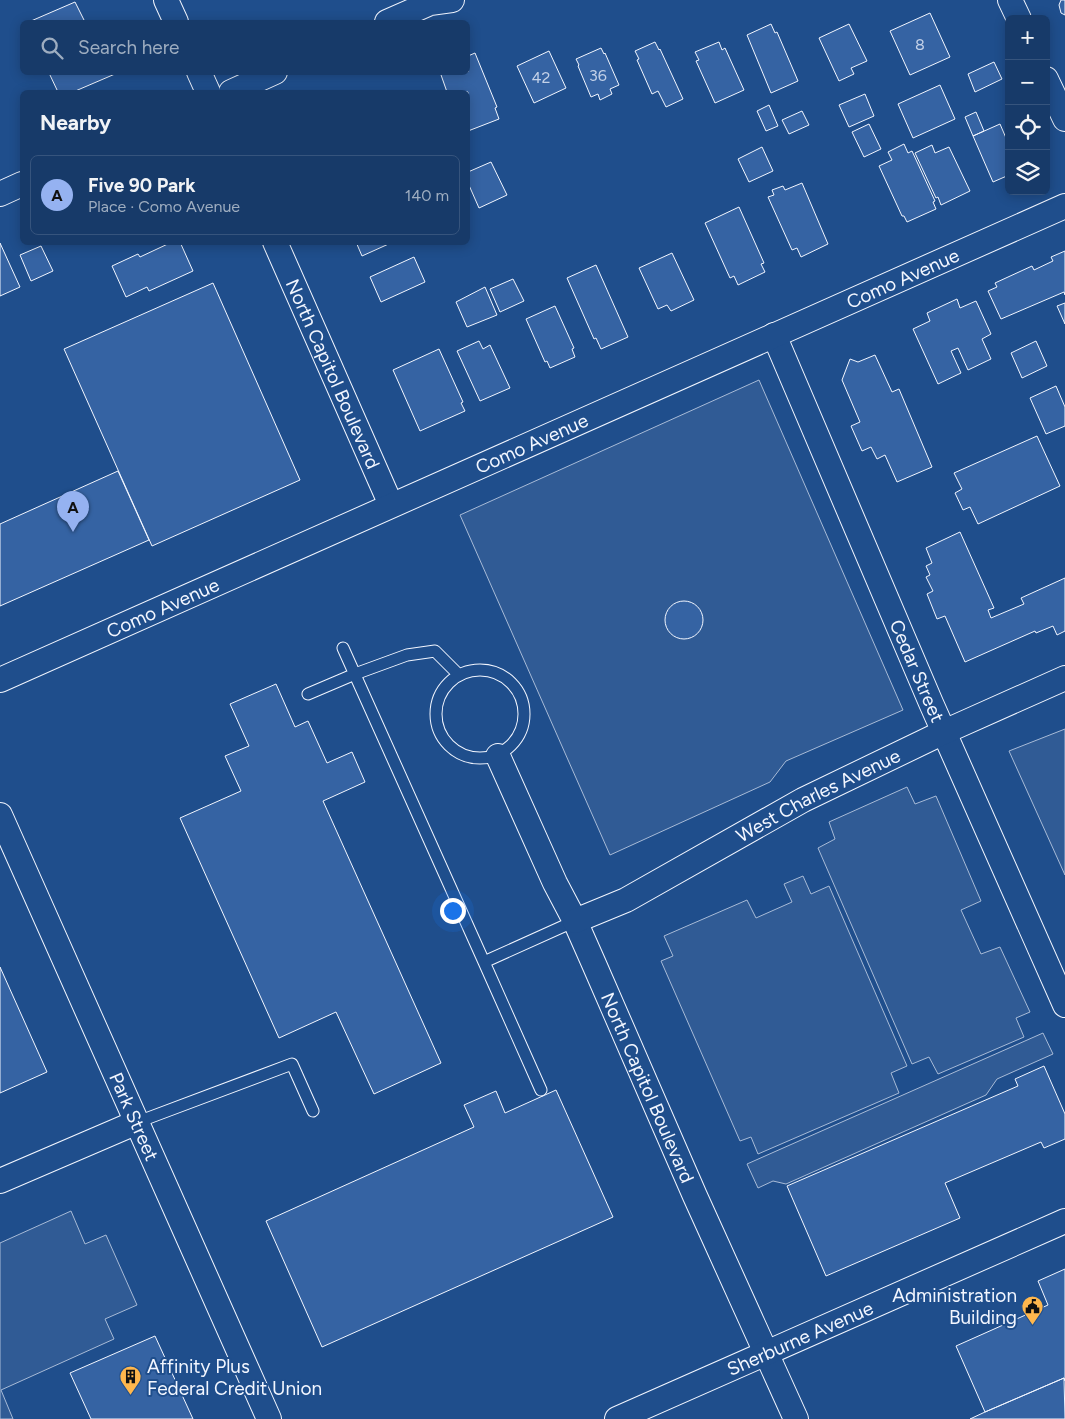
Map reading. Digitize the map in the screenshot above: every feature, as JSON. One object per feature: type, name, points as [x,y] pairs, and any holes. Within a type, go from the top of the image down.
[{"type":"street","points":[[166,0],[175,20]]},
{"type":"street","points":[[392,20],[430,3],[452,0]]},
{"type":"street","points":[[1010,0],[1017,15]]},
{"type":"street","points":[[200,75],[207,90]]},
{"type":"street","points":[[234,90],[268,75]]},
{"type":"street","points":[[1050,87],[1065,119]]},
{"type":"street","points":[[0,194],[20,185]]},
{"type":"street","name":"Como Avenue","points":[[0,680],[1065,206]]},
{"type":"street","name":"North Capitol Boulevard","points":[[276,245],[392,505]]},
{"type":"street","name":"Cedar Street","points":[[774,335],[944,732],[1065,1005]]},
{"type":"street","name":"West Charles Avenue","points":[[575,921],[626,900],[803,800],[944,732],[1065,678]]},
{"type":"street","name":"North Capitol Boulevard","points":[[498,756],[555,883],[575,921],[695,1196],[796,1419]]},
{"type":"street","name":"Park Street","points":[[0,815],[268,1419]]},
{"type":"street","points":[[0,1181],[136,1122]]},
{"type":"street","name":"Sherburne Avenue","points":[[617,1419],[1065,1221]]},
{"type":"lane","points":[[343,648],[541,1090]]},
{"type":"lane","points":[[308,694],[407,655],[435,651],[459,675]]},
{"type":"lane","points":[[472,670],[487,670],[501,675],[513,684],[521,696],[525,710],[523,725],[517,739],[498,756],[480,759],[466,756],[453,750],[443,739],[437,726],[435,711],[439,697],[447,684],[459,675],[472,670]]},
{"type":"lane","points":[[484,962],[575,921]]},
{"type":"lane","points":[[136,1122],[292,1064],[313,1111]]},
{"type":"shaded area","points":[[759,380],[903,710],[786,761],[770,782],[610,855],[460,515]]},
{"type":"shaded area","points":[[1065,729],[1065,875],[1009,751]]},
{"type":"shaded area","points":[[907,787],[915,804],[936,796],[981,901],[961,910],[981,954],[1000,947],[1030,1012],[1016,1018],[1024,1037],[938,1074],[929,1057],[912,1064],[818,848],[835,839],[829,822]]},
{"type":"shaded area","points":[[803,876],[811,894],[829,886],[907,1066],[891,1073],[899,1093],[758,1154],[751,1137],[740,1141],[661,961],[673,956],[664,936],[747,900],[756,918],[792,902],[784,884]]},
{"type":"shaded area","points":[[1043,1033],[1053,1054],[997,1079],[986,1095],[786,1184],[773,1181],[758,1188],[747,1164]]},
{"type":"shaded area","points":[[71,1211],[85,1244],[106,1235],[137,1305],[105,1319],[114,1339],[1,1390],[13,1419],[0,1419],[0,1243]]},
{"type":"building","points":[[1061,0],[1065,0],[1065,15],[1061,13],[1059,5]]},
{"type":"building","points":[[75,2],[84,20],[33,20]]},
{"type":"building","points":[[930,13],[950,57],[910,75],[890,31]]},
{"type":"building","points":[[771,24],[775,33],[777,32],[798,81],[771,93],[747,35]]},
{"type":"building","points":[[849,24],[867,61],[851,68],[854,74],[839,81],[819,38]]},
{"type":"building","points":[[655,42],[683,99],[666,107],[658,91],[652,94],[635,51]]},
{"type":"building","points":[[719,42],[722,50],[725,48],[744,90],[715,103],[696,61],[699,60],[695,52]]},
{"type":"building","points":[[601,48],[619,85],[610,89],[612,94],[600,100],[598,94],[591,97],[576,59]]},
{"type":"building","points":[[549,51],[566,88],[534,103],[517,66]]},
{"type":"building","points":[[475,53],[497,107],[495,108],[499,119],[470,130],[470,90],[446,90],[441,75],[470,75],[470,55]]},
{"type":"building","points":[[994,62],[1002,79],[975,92],[968,74]]},
{"type":"building","points":[[50,75],[113,75],[78,90],[57,90]]},
{"type":"building","points":[[940,85],[955,119],[913,138],[898,104]]},
{"type":"building","points":[[865,94],[874,116],[849,127],[839,105]]},
{"type":"building","points":[[769,105],[778,126],[766,131],[757,111]]},
{"type":"building","points":[[802,111],[809,125],[789,134],[782,120]]},
{"type":"building","points":[[976,112],[984,131],[973,136],[965,117]]},
{"type":"building","points":[[869,124],[881,149],[864,157],[852,132]]},
{"type":"building","points":[[1000,124],[1005,136],[1005,177],[993,182],[973,136]]},
{"type":"building","points":[[904,144],[908,153],[912,151],[935,201],[933,202],[936,209],[907,222],[904,216],[902,216],[879,166],[892,160],[888,152]]},
{"type":"building","points":[[932,145],[935,153],[949,147],[970,191],[941,205],[915,153]]},
{"type":"building","points":[[762,147],[773,171],[749,182],[738,159]]},
{"type":"building","points":[[491,162],[507,195],[479,208],[470,188],[470,171]]},
{"type":"building","points":[[802,183],[828,244],[801,257],[797,248],[792,250],[768,197],[774,195],[772,190],[783,186],[785,190]]},
{"type":"building","points":[[739,207],[764,263],[761,264],[765,272],[738,285],[734,276],[730,278],[705,223]]},
{"type":"building","points":[[0,243],[20,287],[0,296]]},
{"type":"building","points":[[166,245],[181,245],[193,271],[149,291],[147,287],[126,297],[112,266],[138,254],[140,257]]},
{"type":"building","points":[[357,245],[386,245],[362,256]]},
{"type":"building","points":[[41,246],[53,271],[31,281],[20,255]]},
{"type":"building","points":[[1065,251],[1065,295],[1064,292],[1001,319],[988,291],[997,287],[995,283],[1032,266],[1034,270],[1053,261],[1051,257]]},
{"type":"building","points":[[672,253],[694,300],[671,311],[667,305],[658,309],[639,268]]},
{"type":"building","points":[[414,257],[425,282],[381,302],[370,277]]},
{"type":"building","points":[[596,265],[628,337],[601,349],[596,338],[594,339],[567,278]]},
{"type":"building","points":[[513,279],[524,301],[500,312],[490,289]]},
{"type":"building","points":[[213,283],[300,480],[152,546],[64,349]]},
{"type":"building","points":[[485,287],[497,315],[467,327],[456,302]]},
{"type":"building","points":[[957,299],[960,308],[976,301],[991,334],[982,339],[991,359],[968,370],[958,348],[951,351],[961,373],[938,384],[913,329],[930,321],[927,313]]},
{"type":"building","points":[[1065,303],[1065,324],[1057,306]]},
{"type":"building","points":[[555,306],[574,348],[572,349],[575,357],[550,368],[547,361],[545,362],[526,319]]},
{"type":"building","points":[[479,341],[483,349],[490,345],[510,388],[480,401],[457,351]]},
{"type":"building","points":[[1036,341],[1047,366],[1022,378],[1011,353]]},
{"type":"building","points":[[439,349],[463,402],[461,403],[465,411],[420,431],[393,370]]},
{"type":"building","points":[[875,355],[892,392],[899,389],[932,467],[897,482],[885,455],[877,459],[871,447],[862,451],[851,426],[860,422],[842,380],[850,359],[858,362]]},
{"type":"building","points":[[1056,386],[1065,407],[1065,426],[1046,434],[1030,398]]},
{"type":"building","points":[[1037,436],[1060,486],[978,524],[970,507],[963,510],[955,493],[962,489],[954,473]]},
{"type":"building","points":[[118,471],[149,540],[0,606],[0,524]]},
{"type":"building","points":[[960,532],[994,608],[988,610],[991,618],[1024,604],[1021,598],[1065,578],[1065,631],[1057,635],[1053,626],[1036,633],[1035,631],[965,662],[945,616],[937,619],[927,594],[933,591],[926,577],[930,575],[926,566],[932,563],[926,548]]},
{"type":"building","points":[[684,601],[698,606],[703,620],[698,634],[684,639],[670,634],[665,620],[670,606]]},
{"type":"building","points":[[276,684],[295,727],[308,721],[327,763],[352,752],[365,782],[323,801],[441,1063],[374,1094],[336,1012],[279,1038],[180,818],[241,791],[225,756],[249,746],[230,704]]},
{"type":"building","points":[[0,967],[47,1072],[0,1093]]},
{"type":"building","points":[[1044,1066],[1065,1114],[1065,1139],[1044,1148],[1041,1142],[945,1183],[960,1218],[826,1276],[787,1186],[1018,1086],[1015,1079]]},
{"type":"building","points":[[556,1090],[613,1217],[322,1347],[266,1221],[474,1127],[464,1105],[496,1091],[505,1113]]},
{"type":"building","name":"Administration Building","points":[[1065,1269],[1065,1381],[1064,1378],[985,1412],[956,1346],[1048,1305],[1038,1281]]},
{"type":"building","name":"Affinity Plus Federal Credit Union","points":[[155,1336],[193,1419],[91,1419],[70,1373]]},
{"type":"building","points":[[1064,1378],[1065,1419],[970,1419],[985,1412]]},
{"type":"place","name":"Five 90 Park","points":[[73,532]]},
{"type":"place","name":"Administration Building","points":[[1033,1325]]},
{"type":"place","name":"Affinity Plus Federal Credit Union","points":[[131,1396]]}]
